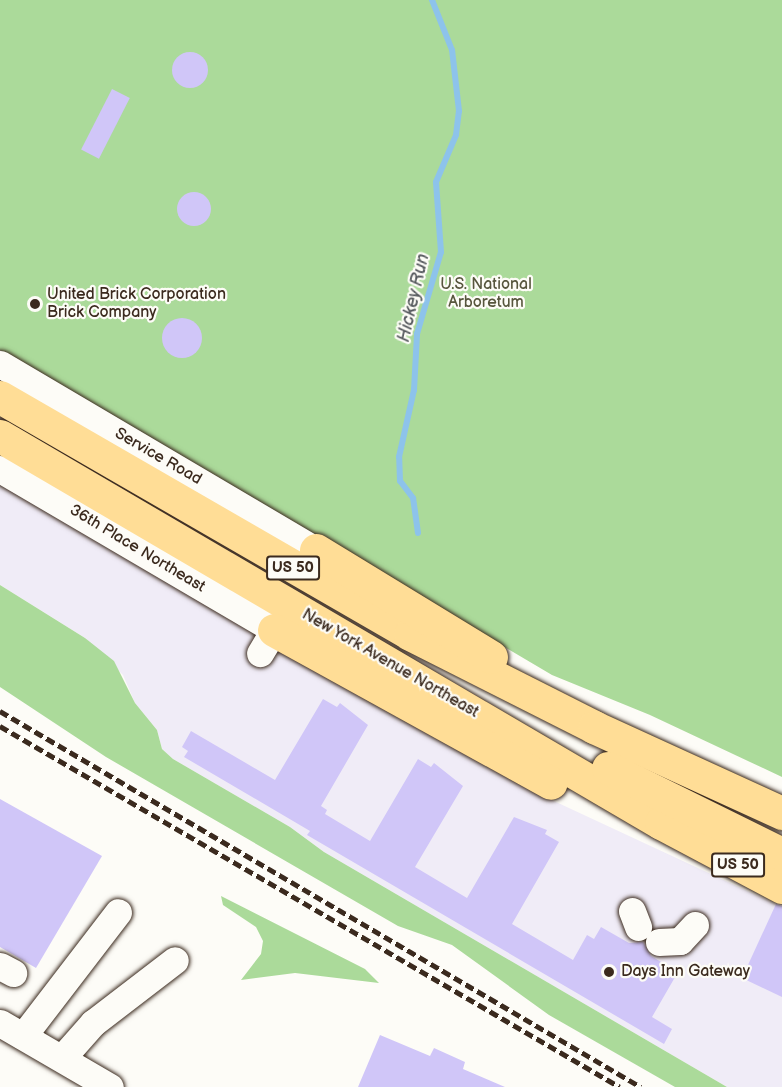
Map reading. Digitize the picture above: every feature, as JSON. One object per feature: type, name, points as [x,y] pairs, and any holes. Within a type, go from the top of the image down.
[{"type":"highway","name":"New York Avenue Northeast","points":[[0,397],[364,609],[594,727],[782,813]]},
{"type":"highway","name":"New York Avenue Northeast","points":[[0,436],[695,842],[782,887]]},
{"type":"highway","points":[[316,550],[430,616],[594,727]]},
{"type":"highway","points":[[267,641],[591,804],[695,842]]},
{"type":"highway","points":[[411,676],[782,854]]},
{"type":"street","name":"Service Road","points":[[0,364],[316,550]]},
{"type":"street","name":"36th Place Northeast","points":[[0,469],[267,641]]},
{"type":"street","points":[[23,1036],[118,912]]},
{"type":"street","points":[[643,927],[680,941],[695,925]]},
{"type":"street","points":[[62,1059],[93,1023],[175,960]]},
{"type":"street","points":[[0,1023],[110,1087]]},
{"type":"shaded area","points":[[0,484],[541,795],[782,907],[782,1087],[727,1087],[324,852],[290,827],[173,759],[162,749],[157,730],[135,703],[123,675],[85,638],[0,585]]},
{"type":"green space","name":"U.S. National Arboretum","points":[[0,0],[782,0],[782,777],[650,715],[552,675],[0,350]]},
{"type":"green space","points":[[0,585],[85,638],[114,661],[135,703],[157,730],[162,749],[173,759],[290,827],[324,852],[727,1087],[675,1087],[549,1015],[452,945],[398,926],[106,757],[0,687]]},
{"type":"green space","points":[[221,896],[365,969],[379,983],[295,973],[241,980],[261,954],[263,941],[256,927],[223,905]]},
{"type":"building","points":[[190,52],[203,57],[208,70],[203,83],[190,88],[177,83],[172,70],[177,57]]},
{"type":"building","points":[[112,89],[130,98],[99,159],[81,150]]},
{"type":"building","points":[[194,192],[206,197],[211,209],[206,221],[194,226],[182,221],[177,209],[182,197]]},
{"type":"building","points":[[182,318],[190,319],[196,324],[201,330],[201,346],[196,352],[190,357],[182,358],[174,357],[168,352],[163,346],[162,338],[163,330],[168,324],[174,319]]},
{"type":"building","points":[[323,699],[337,707],[340,703],[368,725],[321,806],[327,810],[325,814],[370,841],[418,759],[431,767],[434,763],[463,786],[415,867],[467,898],[514,817],[547,830],[545,834],[559,842],[512,924],[573,960],[587,935],[594,939],[601,927],[629,943],[643,942],[651,956],[678,972],[652,1017],[672,1029],[664,1044],[307,835],[310,831],[184,757],[188,751],[182,747],[191,731],[275,780]]},
{"type":"building","points":[[0,799],[102,856],[36,968],[0,947]]},
{"type":"building","points":[[776,904],[782,906],[782,997],[742,978]]},
{"type":"building","points":[[380,1035],[430,1056],[434,1048],[465,1062],[463,1069],[505,1087],[358,1087]]},
{"type":"waterway","name":"Hickey Run","points":[[418,533],[413,498],[400,481],[399,457],[414,390],[417,334],[441,252],[436,182],[456,135],[459,111],[452,50],[432,0]]},
{"type":"railway","points":[[0,711],[641,1087]]},
{"type":"railway","points":[[0,726],[620,1087]]},
{"type":"place","name":"United Brick Corporation Brick Company","points":[[35,304]]},
{"type":"place","name":"Days Inn Gateway","points":[[609,972]]}]
